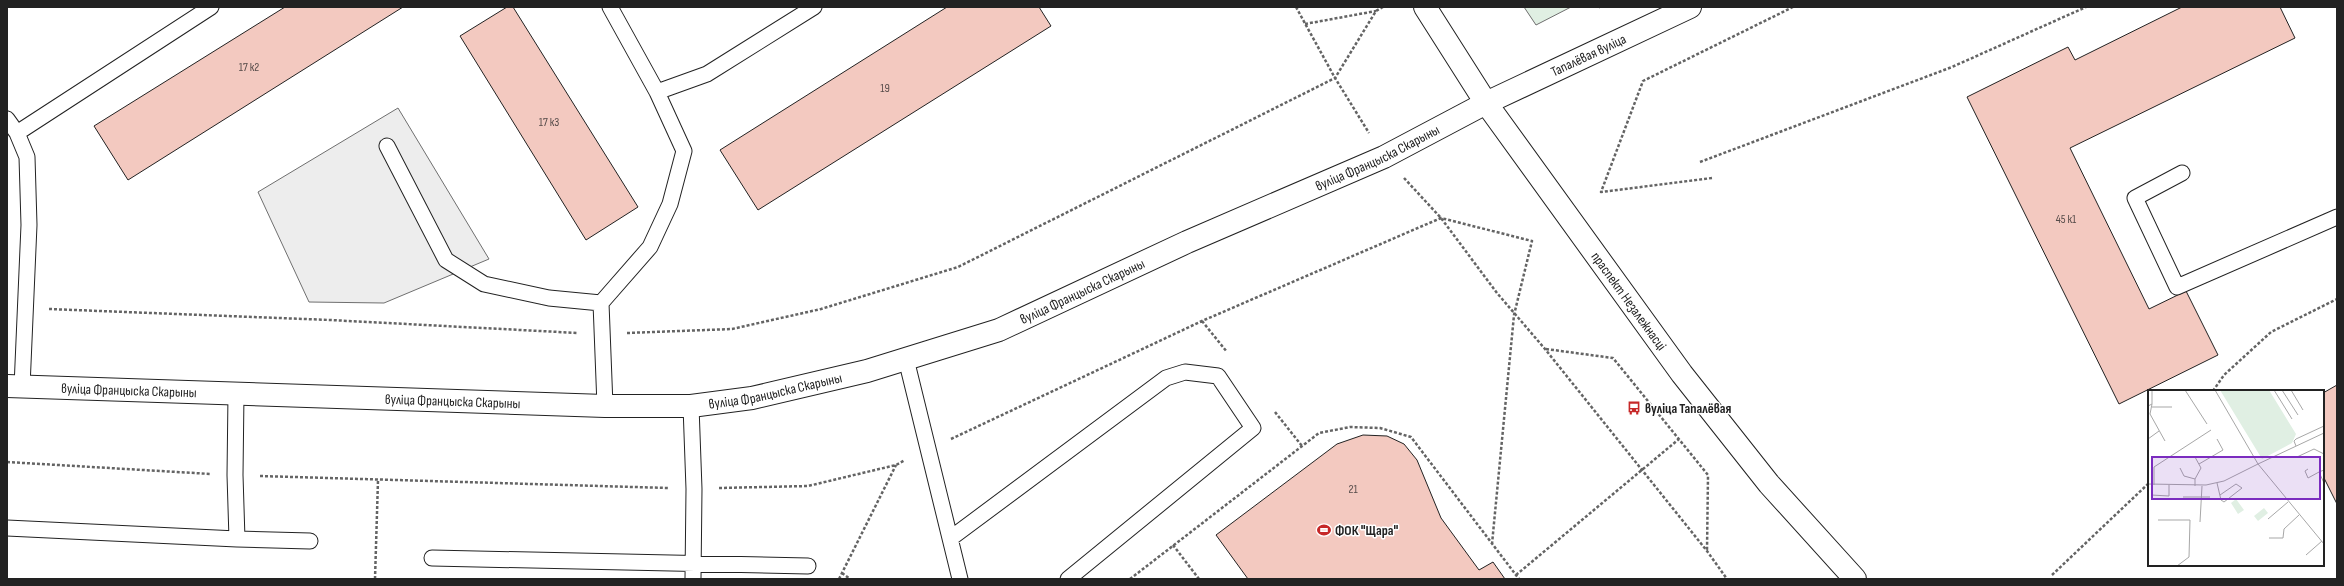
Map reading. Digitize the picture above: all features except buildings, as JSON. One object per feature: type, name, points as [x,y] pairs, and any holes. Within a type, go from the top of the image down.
[{"type":"street","name":"праспект Незалежнасці","points":[[1425,7],[1486,103],[1682,374],[1769,484],[1854,579]]},
{"type":"street","name":"Тапалёвая вуліца","points":[[1486,103],[1690,7]]},
{"type":"street","name":"вуліца Францыска Скарыны","points":[[15,387],[605,406],[691,406],[752,398],[867,371],[999,330],[1187,242],[1384,157],[1486,103]]},
{"type":"lane","points":[[17,132],[211,7]]},
{"type":"lane","points":[[605,406],[601,334],[601,303],[650,247],[670,204],[684,151],[657,92],[610,7]]},
{"type":"lane","points":[[657,92],[707,74],[814,7]]},
{"type":"lane","points":[[7,119],[17,132],[27,157],[29,225],[26,308],[15,387]]},
{"type":"lane","points":[[387,146],[446,260],[484,284],[549,298],[601,303]]},
{"type":"lane","points":[[2182,173],[2135,198],[2176,287],[2337,217]]},
{"type":"lane","points":[[906,359],[960,579]]},
{"type":"lane","points":[[951,538],[1166,378],[1184,372],[1218,376],[1253,428],[1068,579]]},
{"type":"lane","points":[[236,394],[235,476],[238,539]]},
{"type":"lane","points":[[691,406],[693,579]]},
{"type":"lane","points":[[7,528],[310,541]]},
{"type":"lane","points":[[432,558],[808,566]]},
{"type":"path","points":[[1296,7],[1335,78],[1384,157],[1441,218],[1514,315],[1545,349],[1707,551],[1727,579]]},
{"type":"path","points":[[1306,24],[1376,11],[1383,7]]},
{"type":"path","points":[[1712,178],[1601,192],[1643,81],[1793,7]]},
{"type":"path","points":[[1700,162],[1952,67],[2086,7]]},
{"type":"path","points":[[26,308],[330,320],[601,334],[732,329],[821,309],[958,267],[1335,78],[1376,11]]},
{"type":"path","points":[[1441,218],[1532,241],[1514,315],[1492,544]]},
{"type":"path","points":[[2214,390],[2224,374],[2271,332],[2337,299]]},
{"type":"path","points":[[1545,349],[1614,358],[1708,475],[1707,551]]},
{"type":"path","points":[[1130,579],[1319,433],[1350,427],[1380,428],[1411,437],[1519,579]]},
{"type":"path","points":[[1516,575],[1679,439]]},
{"type":"path","points":[[839,579],[896,464]]},
{"type":"path","points":[[375,579],[378,480]]},
{"type":"path","points":[[2052,575],[2148,485]]},
{"type":"path","points":[[1173,545],[1198,579]]},
{"type":"path","points":[[842,573],[850,579]]},
{"type":"green space","points":[[1524,7],[1571,7],[1536,25]]},
{"type":"shaded area","points":[[398,108],[489,259],[384,303],[309,302],[258,192]]},
{"type":"place","name":"вуліца Тапалёвая","points":[[1634,408]]},
{"type":"place","name":"ФОК \"Щара\"","points":[[1324,530]]}]
